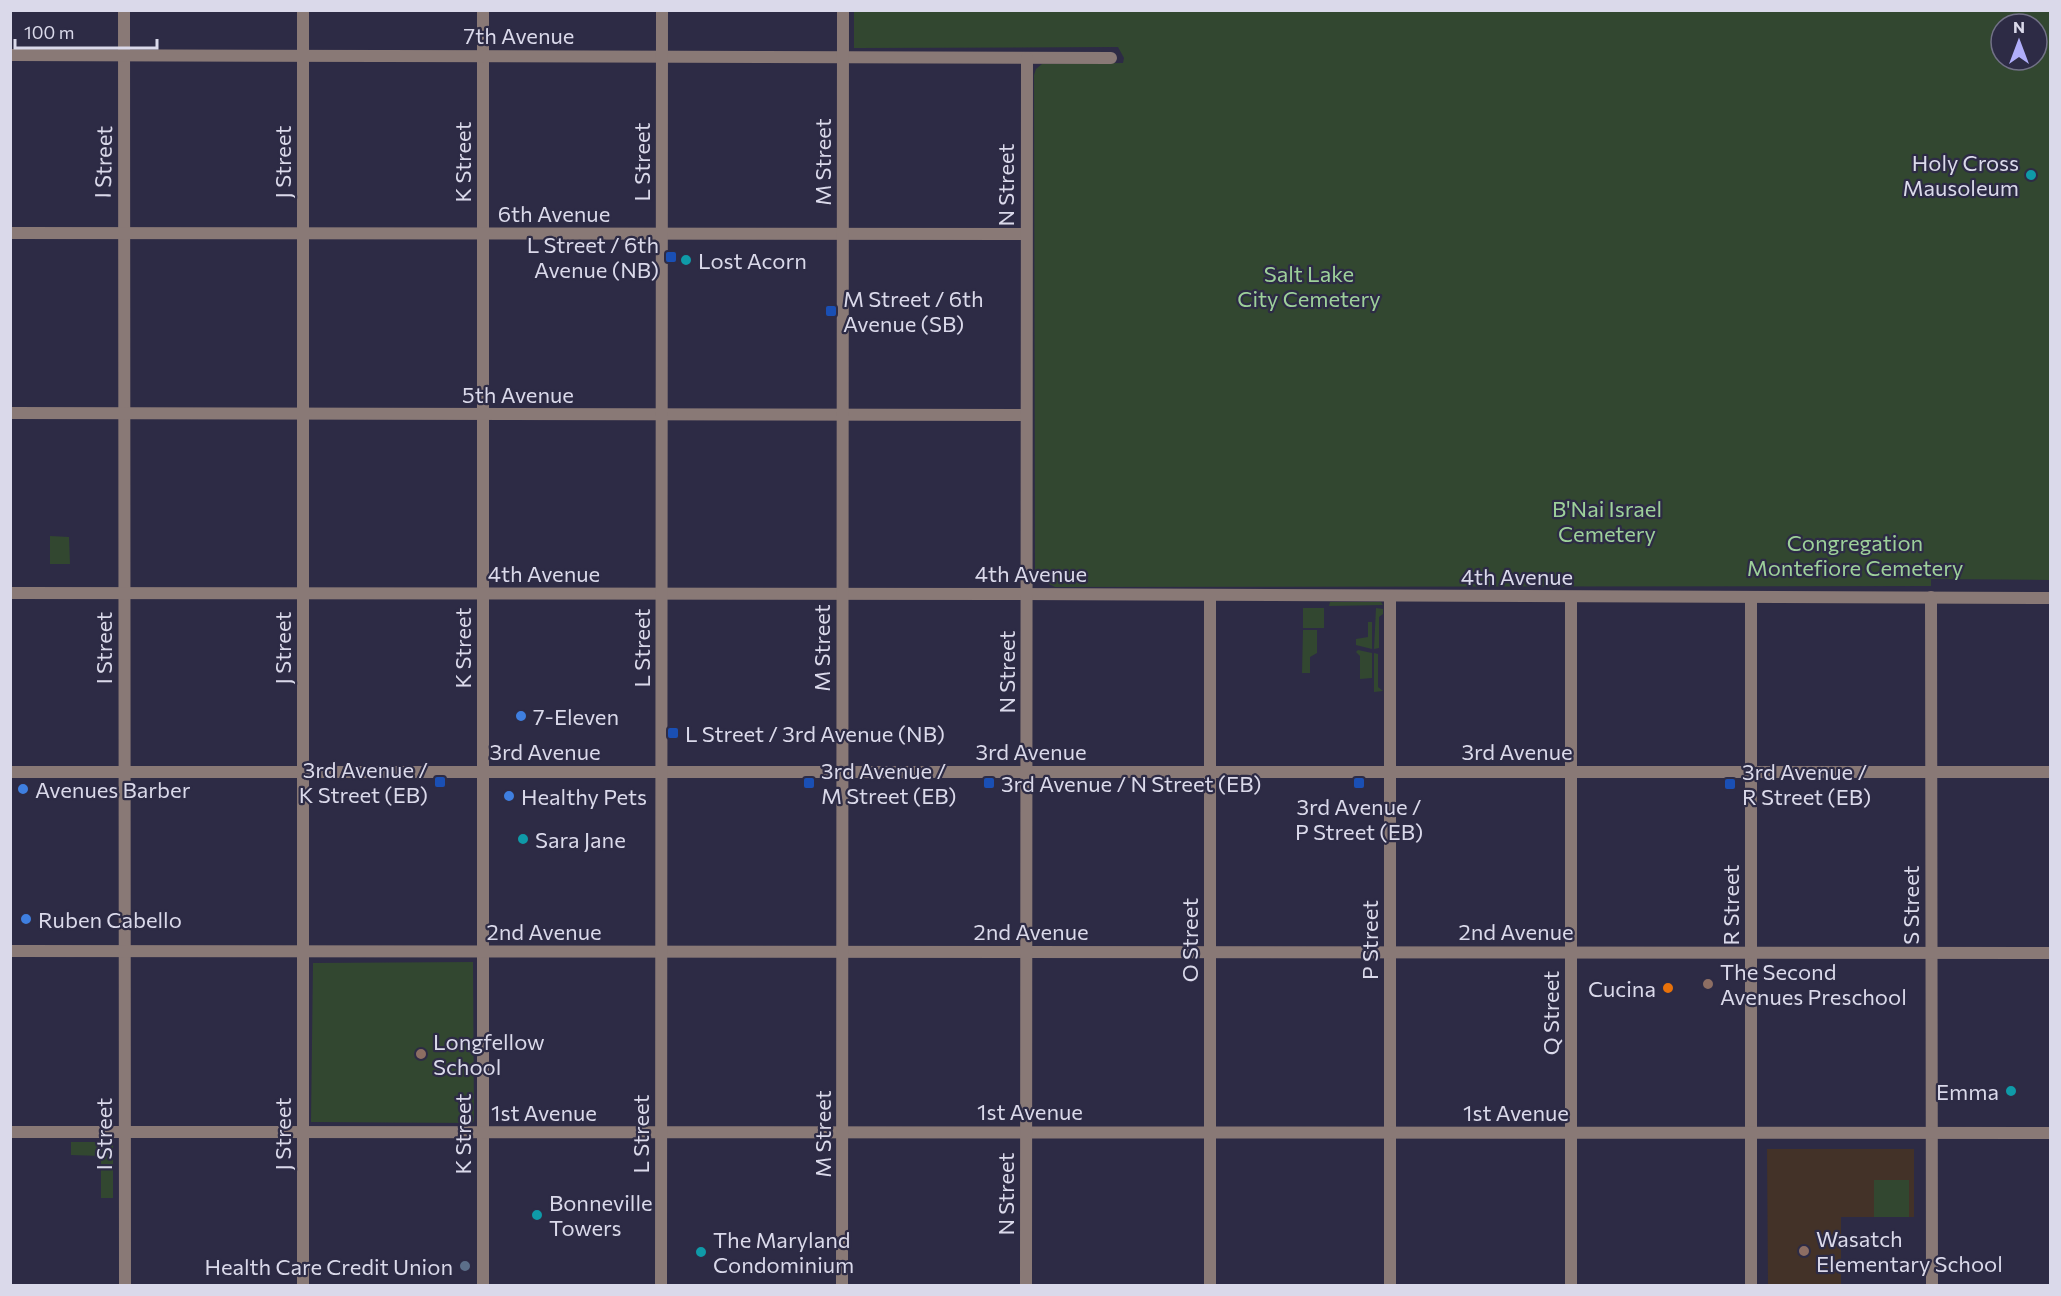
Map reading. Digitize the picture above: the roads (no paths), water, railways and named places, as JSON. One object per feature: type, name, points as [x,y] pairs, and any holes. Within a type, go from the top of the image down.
[{"type":"street","name":"I Street","points":[[124,10],[125,1286]]},
{"type":"street","name":"J Street","points":[[303,10],[303,1286]]},
{"type":"street","name":"K Street","points":[[483,10],[483,1286]]},
{"type":"street","name":"L Street","points":[[661,1286],[662,10]]},
{"type":"street","name":"M Street","points":[[842,1286],[843,10]]},
{"type":"street","name":"7th Avenue","points":[[10,55],[1112,58]]},
{"type":"street","name":"N Street","points":[[1026,1286],[1025,234],[1027,58]]},
{"type":"street","name":"6th Avenue","points":[[10,232],[1025,234]]},
{"type":"street","name":"5th Avenue","points":[[10,413],[1026,415]]},
{"type":"street","name":"4th Avenue","points":[[10,593],[2050,598]]},
{"type":"street","name":"O Street","points":[[1210,595],[1210,1286]]},
{"type":"street","name":"P Street","points":[[1390,596],[1390,1286]]},
{"type":"street","name":"Q Street","points":[[1571,597],[1571,1286]]},
{"type":"street","name":"R Street","points":[[1751,597],[1751,1286]]},
{"type":"street","name":"S Street","points":[[1931,597],[1932,1286]]},
{"type":"street","name":"3rd Avenue","points":[[10,771],[2050,772]]},
{"type":"street","name":"2nd Avenue","points":[[10,951],[2050,953]]},
{"type":"street","name":"1st Avenue","points":[[10,1132],[2050,1133]]},
{"type":"place","name":"Holy Cross Mausoleum","points":[[2031,175]]},
{"type":"place","name":"L Street / 6th Avenue (NB)","points":[[671,257]]},
{"type":"place","name":"Lost Acorn","points":[[686,260]]},
{"type":"place","name":"M Street / 6th Avenue (SB)","points":[[831,311]]},
{"type":"place","name":"7-Eleven","points":[[521,716]]},
{"type":"place","name":"L Street / 3rd Avenue (NB)","points":[[673,733]]},
{"type":"place","name":"3rd Avenue / K Street (EB)","points":[[440,782]]},
{"type":"place","name":"3rd Avenue / M Street (EB)","points":[[809,783]]},
{"type":"place","name":"3rd Avenue / N Street (EB)","points":[[989,783]]},
{"type":"place","name":"3rd Avenue / P Street (EB)","points":[[1359,783]]},
{"type":"place","name":"3rd Avenue / R Street (EB)","points":[[1730,784]]},
{"type":"place","name":"Avenues Barber","points":[[23,789]]},
{"type":"place","name":"Healthy Pets","points":[[509,796]]},
{"type":"place","name":"Sara Jane","points":[[523,839]]},
{"type":"place","name":"Ruben Cabello","points":[[26,919]]},
{"type":"place","name":"The Second Avenues Preschool","points":[[1708,984]]},
{"type":"place","name":"Cucina","points":[[1668,988]]},
{"type":"place","name":"Longfellow School","points":[[421,1054]]},
{"type":"place","name":"Emma","points":[[2011,1091]]},
{"type":"place","name":"Bonneville Towers","points":[[537,1215]]},
{"type":"place","name":"Wasatch Elementary School","points":[[1804,1251]]},
{"type":"place","name":"The Maryland Condominium","points":[[701,1252]]},
{"type":"place","name":"Health Care Credit Union","points":[[465,1266]]},
{"type":"park label","name":"Salt Lake City Cemetery","points":[[1309,286]]},
{"type":"park label","name":"B'Nai Israel Cemetery","points":[[1607,520]]},
{"type":"park label","name":"Congregation Montefiore Cemetery","points":[[1855,554]]}]
